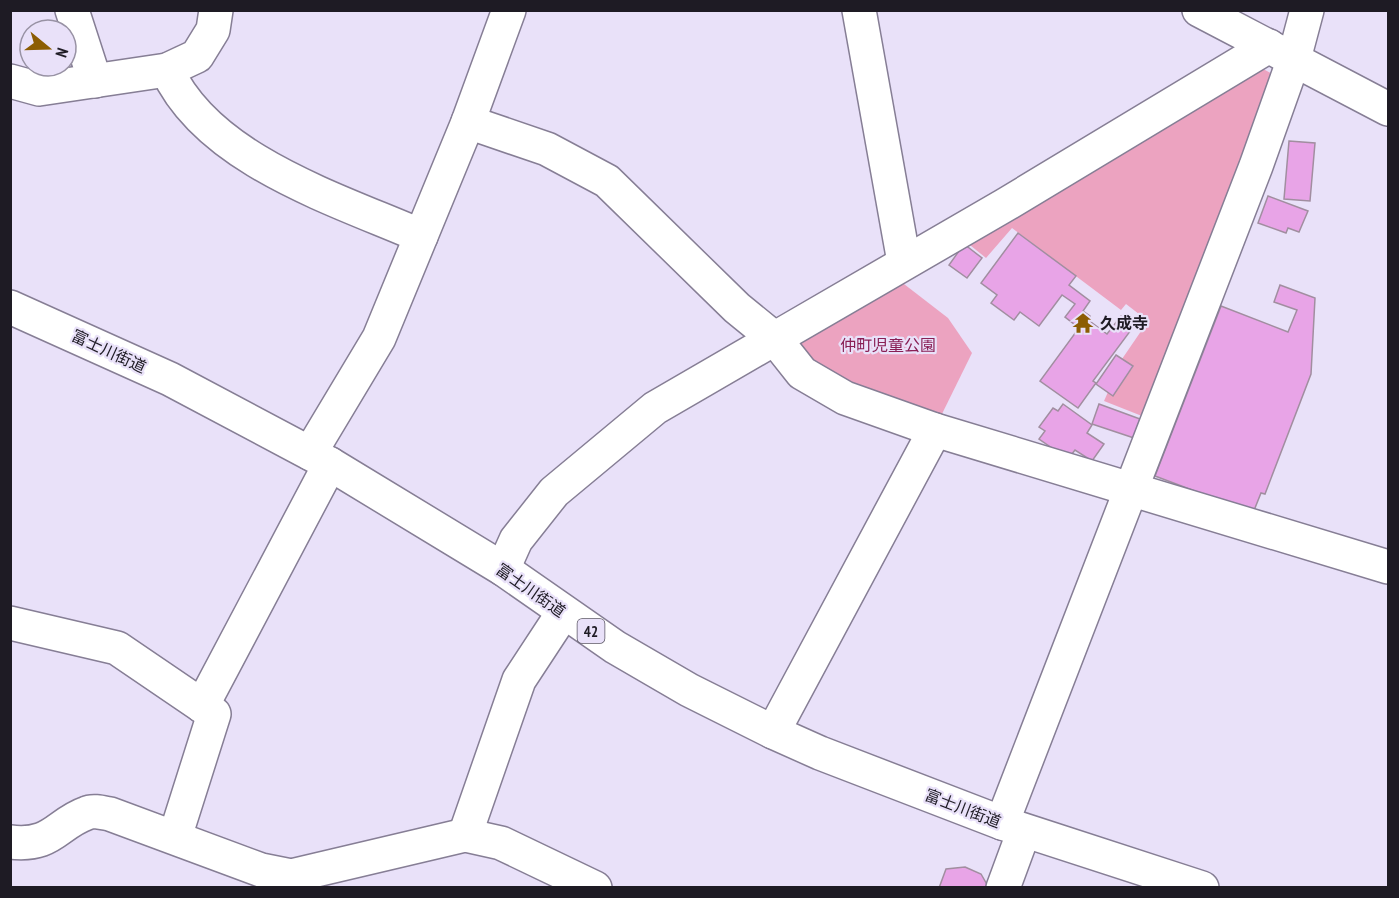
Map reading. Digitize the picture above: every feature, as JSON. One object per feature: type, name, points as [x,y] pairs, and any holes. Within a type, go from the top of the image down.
[{"type":"street","points":[[72,10],[95,81]]},
{"type":"street","points":[[10,81],[39,89],[167,70],[197,56],[213,30],[216,10]]},
{"type":"street","points":[[202,706],[379,338],[468,122],[509,10]]},
{"type":"street","points":[[859,10],[904,262]]},
{"type":"street","points":[[1199,10],[1389,110]]},
{"type":"street","points":[[503,569],[516,540],[554,492],[599,452],[655,408],[904,262],[1282,53],[1313,14]]},
{"type":"street","points":[[1003,888],[1013,827],[1130,487],[1256,166],[1282,53]]},
{"type":"street","points":[[167,70],[177,92],[207,125],[273,171],[421,236]]},
{"type":"street","points":[[468,122],[547,149],[607,182],[737,308],[775,339],[802,373],[845,398],[935,430],[1389,567]]},
{"type":"street","name":"富士川街道","points":[[10,307],[170,379],[320,459],[503,569],[563,613],[689,690],[773,732],[820,753],[1013,827],[1202,888]]},
{"type":"street","points":[[773,732],[935,430]]},
{"type":"street","points":[[465,835],[519,680],[563,613]]},
{"type":"street","points":[[10,623],[117,648],[214,714],[175,837]]},
{"type":"street","points":[[10,842],[24,844],[49,837],[88,812],[110,813],[261,870],[291,876],[324,878],[465,835],[501,843],[595,888]]},
{"type":"green space","points":[[1252,63],[1276,76],[1147,418],[1104,401],[1108,392],[1113,395],[1133,367],[1122,359],[1148,321],[1126,304],[1121,310],[1012,228],[986,258],[960,237]]},
{"type":"green space","name":"仲町児童公園","points":[[891,274],[948,318],[972,353],[937,424],[848,391],[788,340]]},
{"type":"building","points":[[1289,141],[1315,143],[1310,201],[1284,199]]},
{"type":"building","points":[[1268,196],[1308,211],[1299,232],[1288,228],[1286,233],[1258,223]]},
{"type":"building","name":"久成寺","points":[[1018,233],[1076,276],[1069,285],[1090,301],[1083,311],[1090,316],[1087,319],[1107,334],[1121,316],[1134,326],[1093,381],[1096,383],[1078,408],[1040,381],[1079,328],[1065,317],[1075,304],[1062,295],[1039,326],[1020,312],[1014,320],[991,303],[997,295],[981,283]]},
{"type":"building","points":[[964,244],[982,258],[967,278],[949,265]]},
{"type":"building","points":[[1280,285],[1315,298],[1311,374],[1265,494],[1261,493],[1253,513],[1155,476],[1221,306],[1288,332],[1297,310],[1274,302]]},
{"type":"building","points":[[1116,355],[1133,366],[1113,396],[1096,384]]},
{"type":"building","points":[[1063,404],[1092,425],[1087,433],[1104,444],[1092,461],[1075,450],[1068,459],[1039,439],[1045,431],[1039,427],[1053,408],[1058,411]]},
{"type":"building","points":[[1099,404],[1140,419],[1134,438],[1092,424]]},
{"type":"building","points":[[965,867],[981,874],[989,888],[939,888],[946,869]]},
{"type":"place","name":"久成寺","points":[[1083,323]]}]
